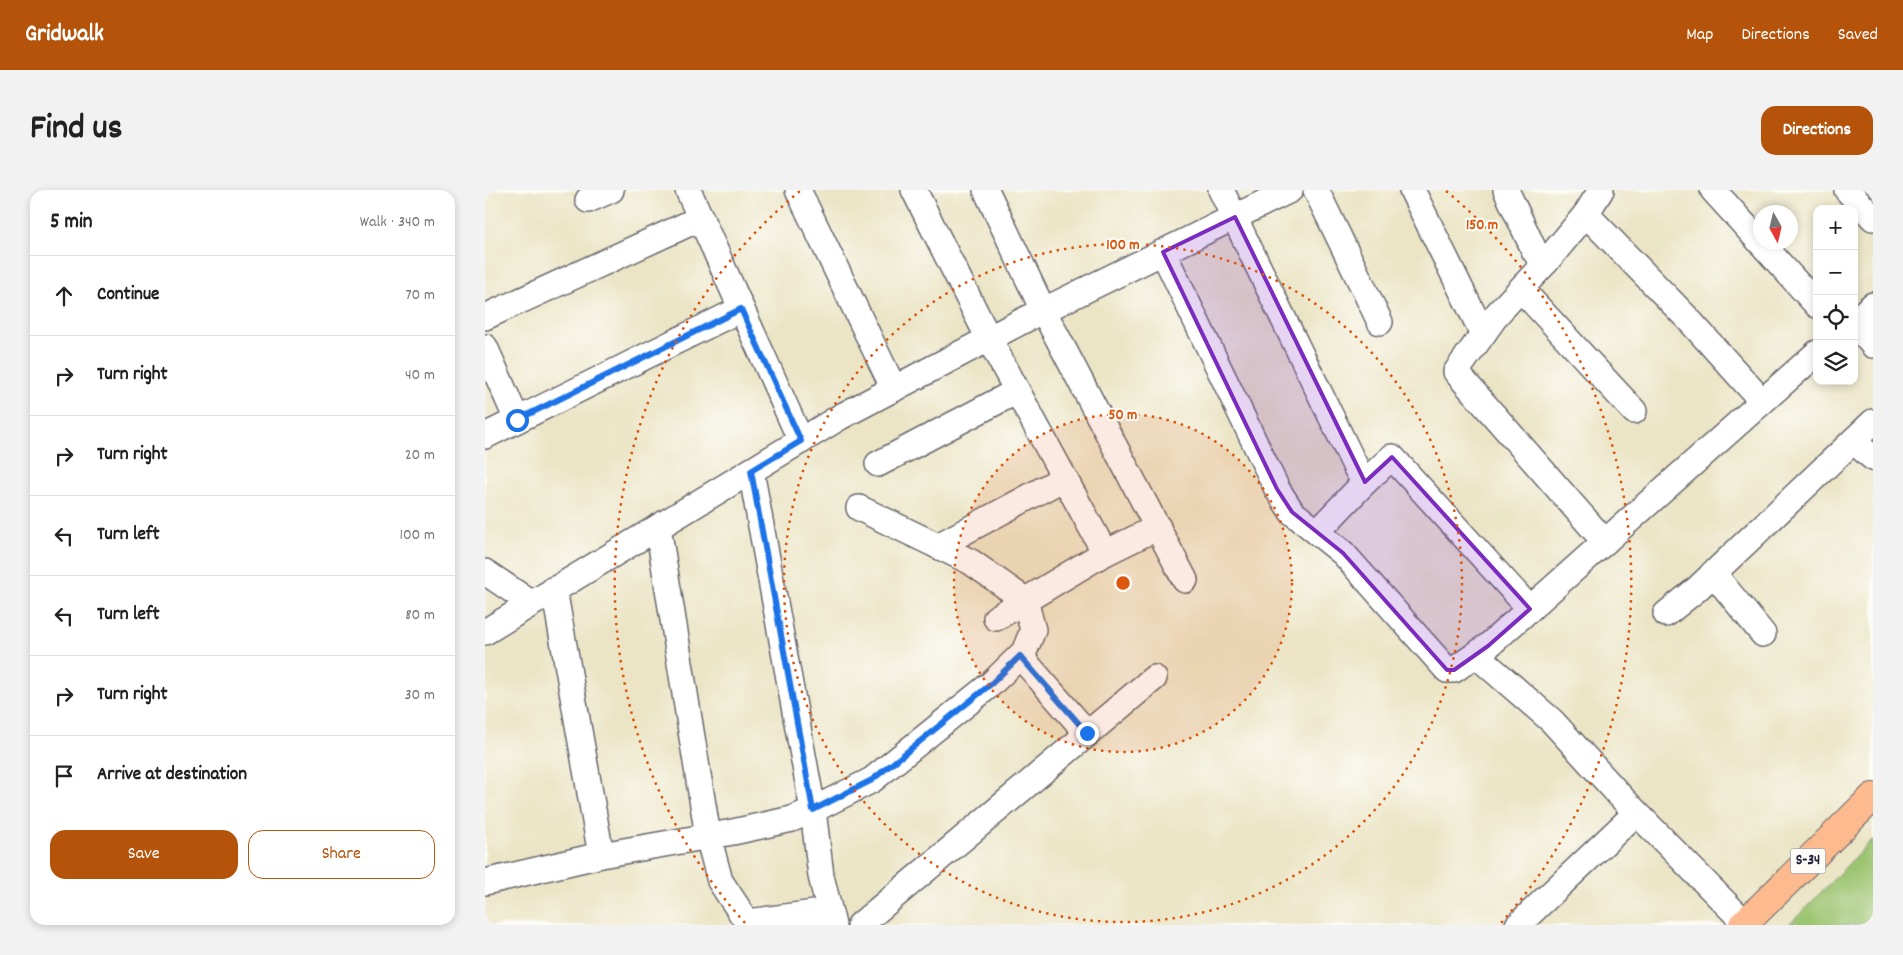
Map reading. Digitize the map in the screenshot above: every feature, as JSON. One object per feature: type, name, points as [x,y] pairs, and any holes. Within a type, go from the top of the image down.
[{"type":"main road","name":"S-34","points":[[1744,924],[1873,797]]},
{"type":"street","points":[[588,200],[611,190]]},
{"type":"street","points":[[688,190],[801,441]]},
{"type":"street","points":[[798,190],[894,389]]},
{"type":"street","points":[[914,190],[989,339],[1105,553]]},
{"type":"street","points":[[986,190],[1043,310],[1185,580]]},
{"type":"street","points":[[1221,190],[1357,470],[1365,482]]},
{"type":"street","points":[[485,632],[840,417],[1043,310],[1290,190]]},
{"type":"street","points":[[1316,190],[1379,322]]},
{"type":"street","points":[[1412,190],[1483,334]]},
{"type":"street","points":[[1505,190],[1535,252],[1546,262]]},
{"type":"street","points":[[1601,190],[1586,214],[1546,262],[1498,313],[1456,372],[1605,542]]},
{"type":"street","points":[[1713,190],[1813,301]]},
{"type":"street","points":[[1847,190],[1873,218]]},
{"type":"street","points":[[1586,214],[1689,320],[1763,401]]},
{"type":"street","points":[[485,317],[701,218]]},
{"type":"street","points":[[1163,252],[1277,489],[1292,512],[1343,553],[1447,670],[1454,670],[1488,646],[1813,356]]},
{"type":"street","points":[[1521,289],[1634,411]]},
{"type":"street","points":[[1858,318],[1873,305]]},
{"type":"street","points":[[485,436],[741,309]]},
{"type":"street","points":[[1858,327],[1873,345]]},
{"type":"street","points":[[485,347],[517,420]]},
{"type":"street","points":[[878,464],[1017,391]]},
{"type":"street","points":[[1666,614],[1697,589],[1873,422]]},
{"type":"street","points":[[1853,440],[1873,458]]},
{"type":"street","points":[[1317,532],[1392,457],[1530,609]]},
{"type":"street","points":[[658,527],[708,836],[720,882],[748,924],[831,918],[821,876],[813,810],[751,471]]},
{"type":"street","points":[[938,546],[1064,478]]},
{"type":"street","points":[[485,882],[601,855],[793,819],[872,780],[975,696],[1024,652],[1033,630],[1025,600],[971,562],[859,508]]},
{"type":"street","points":[[997,618],[1105,553],[1158,527]]},
{"type":"street","points":[[485,572],[531,603]]},
{"type":"street","points":[[1713,573],[1763,634]]},
{"type":"street","points":[[555,589],[601,855]]},
{"type":"street","points":[[1475,655],[1552,721],[1636,813],[1744,924]]},
{"type":"street","points":[[1020,656],[1087,733]]},
{"type":"street","points":[[860,925],[1154,678]]},
{"type":"street","points":[[1518,925],[1636,813]]},
{"type":"highlighted area","points":[[1235,217],[1365,482],[1392,457],[1530,609],[1488,646],[1454,670],[1447,670],[1343,553],[1292,512],[1277,489],[1163,252]]},
{"type":"green space","points":[[1873,839],[1873,925],[1788,925],[1798,916]]},
{"type":"route","points":[[517,420],[741,309],[801,441],[751,471],[813,810],[847,791],[872,780],[991,684],[1020,656],[1087,733]]}]
